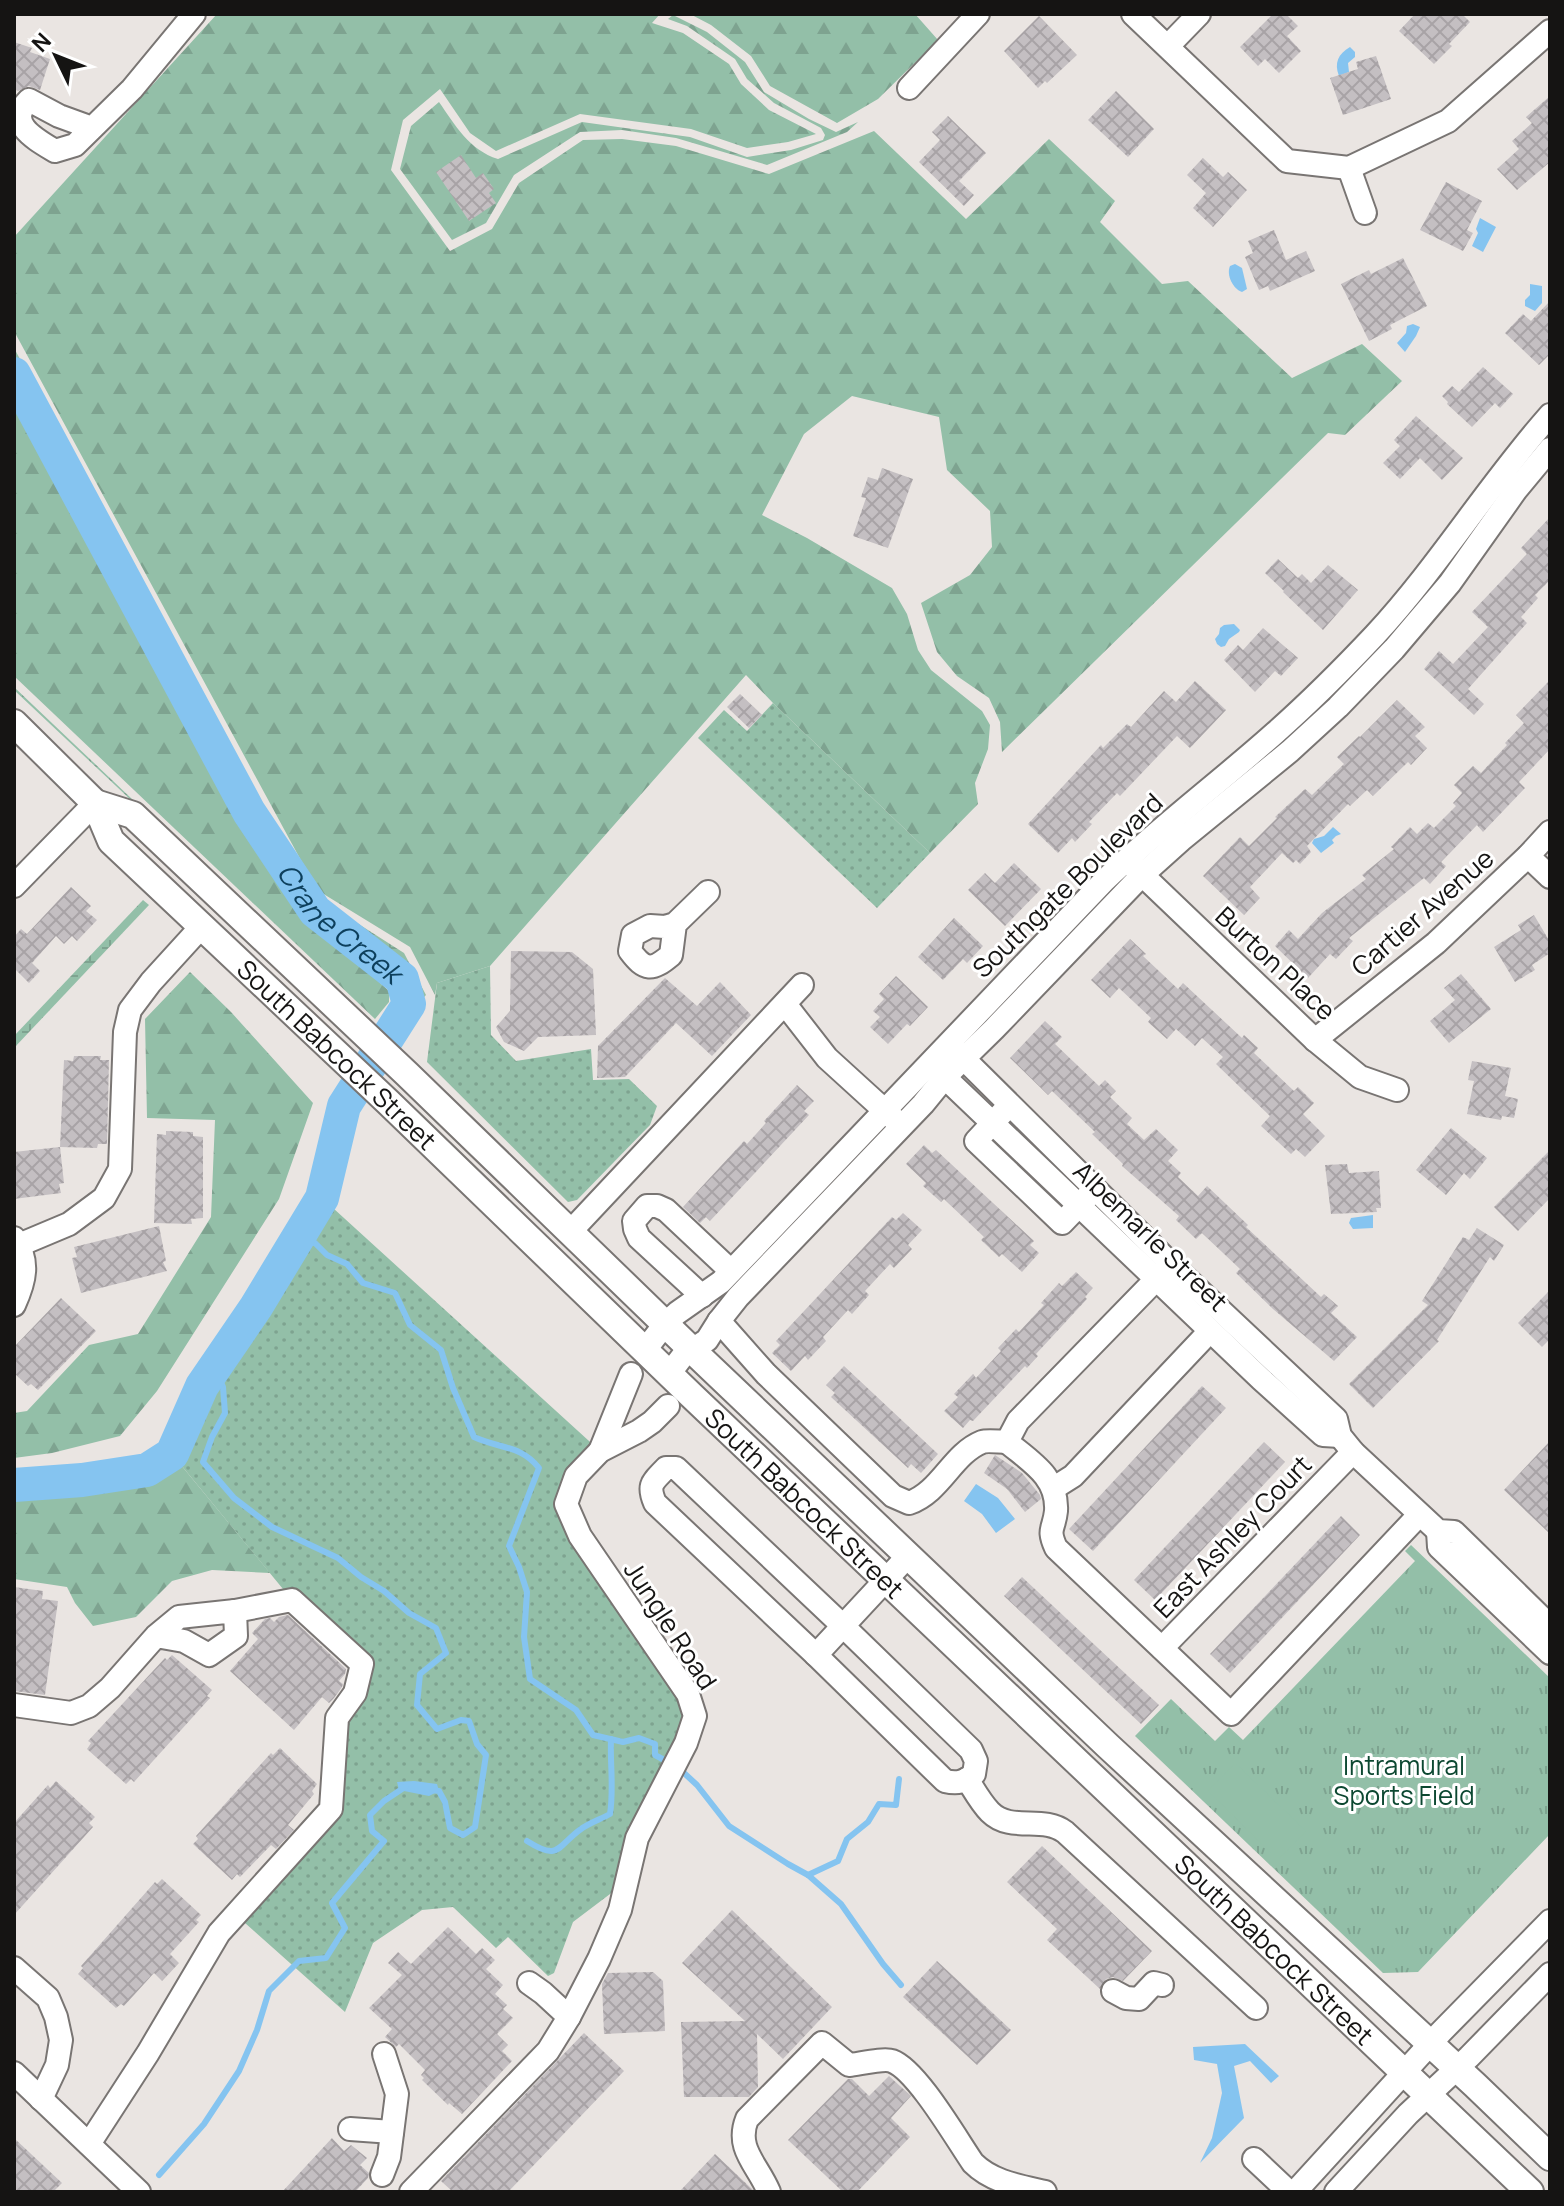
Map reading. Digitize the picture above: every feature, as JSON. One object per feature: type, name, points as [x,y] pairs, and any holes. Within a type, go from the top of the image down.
[{"type":"main road","name":"South Babcock Street","points":[[14,723],[95,803],[111,841],[1530,2192]]},
{"type":"main road","name":"South Babcock Street","points":[[95,803],[133,815],[1108,1746],[1550,2157]]},
{"type":"street","points":[[92,128],[132,89],[194,14]]},
{"type":"street","points":[[909,88],[978,14]]},
{"type":"street","points":[[1133,14],[1287,161],[1349,168],[1448,121],[1547,41]]},
{"type":"street","points":[[1168,46],[1199,14]]},
{"type":"street","points":[[1349,168],[1365,213]]},
{"type":"street","name":"Southgate Boulevard","points":[[645,1350],[665,1324],[721,1282],[885,1110],[937,1070],[1134,867],[1324,687],[1431,569],[1502,473],[1547,426]]},
{"type":"street","name":"Southgate Boulevard","points":[[1134,867],[1172,846],[1290,751],[1363,681],[1450,583],[1516,490],[1550,449]]},
{"type":"street","points":[[14,886],[95,803]]},
{"type":"street","name":"Cartier Avenue","points":[[1315,1040],[1436,943],[1550,832]]},
{"type":"street","name":"Cartier Avenue","points":[[1528,856],[1550,877]]},
{"type":"street","name":"Burton Place","points":[[1134,867],[1315,1040],[1360,1077],[1397,1090]]},
{"type":"street","points":[[675,924],[708,892]]},
{"type":"street","points":[[14,1305],[23,1285],[25,1265],[16,1241],[69,1224],[104,1198],[120,1169],[125,1032],[130,1010],[202,926]]},
{"type":"street","points":[[570,1232],[802,985]]},
{"type":"street","points":[[785,1004],[827,1058],[902,1126]]},
{"type":"street","name":"Albemarle Street","points":[[956,1051],[1096,1188],[1163,1272],[1211,1321],[1280,1381],[1323,1435],[1346,1444],[1438,1531],[1454,1532],[1550,1626]]},
{"type":"street","name":"Southgate Boulevard","points":[[669,1374],[682,1357],[707,1340],[738,1297],[902,1126],[937,1070]]},
{"type":"street","name":"Albemarle Street","points":[[937,1070],[1079,1206],[1163,1272]]},
{"type":"street","points":[[993,1123],[1009,1105]]},
{"type":"street","points":[[1079,1206],[1096,1188]]},
{"type":"street","points":[[702,1296],[639,1238],[634,1221],[647,1206],[666,1210],[731,1271]]},
{"type":"street","points":[[1007,1442],[1018,1421],[1163,1272]]},
{"type":"street","points":[[719,1321],[766,1374],[893,1496],[909,1503],[924,1498],[966,1453],[983,1441],[1007,1442],[1040,1469],[1054,1488],[1073,1476],[1211,1321]]},
{"type":"street","points":[[600,1451],[631,1374]]},
{"type":"street","points":[[600,1451],[639,1431],[668,1406]]},
{"type":"street","name":"East Ashley Court","points":[[1054,1488],[1056,1512],[1050,1534],[1056,1548],[1162,1648],[1346,1444]]},
{"type":"street","name":"Jungle Road","points":[[411,2192],[548,2051],[569,2017],[620,1910],[637,1838],[686,1743],[695,1716],[688,1694],[580,1536],[566,1504],[576,1476],[600,1451]]},
{"type":"street","points":[[666,1468],[676,1468],[842,1625],[971,1750],[976,1761],[974,1774],[955,1783],[945,1781],[655,1503],[650,1490],[652,1483],[666,1468]]},
{"type":"street","points":[[1162,1648],[1231,1714],[1419,1515]]},
{"type":"street","name":"Albemarle Street","points":[[1438,1531],[1439,1547],[1550,1653]]},
{"type":"street","points":[[816,1655],[908,1556]]},
{"type":"street","points":[[14,1705],[71,1713],[89,1706],[110,1688],[156,1636],[179,1617],[292,1600],[362,1664],[355,1693],[337,1718],[331,1809],[219,1933],[148,2053],[89,2144]]},
{"type":"street","points":[[156,1636],[184,1641],[209,1655],[236,1636],[235,1611]]},
{"type":"street","points":[[967,1779],[992,1814],[1008,1822],[1047,1823],[1065,1832],[1256,2008]]},
{"type":"street","points":[[1254,2159],[1292,2192],[1550,1921]]},
{"type":"street","points":[[14,1968],[48,1998],[61,2040],[57,2065],[41,2099]]},
{"type":"street","points":[[1336,2192],[1408,2114],[1550,1974]]},
{"type":"street","points":[[529,1983],[569,2017]]},
{"type":"street","points":[[1113,1991],[1126,1998],[1139,1999],[1154,1983],[1162,1985]]},
{"type":"street","points":[[769,2192],[744,2149],[743,2130],[747,2119],[822,2043],[849,2065],[891,2060],[907,2071],[922,2088],[982,2172],[1045,2192]]},
{"type":"street","points":[[382,2175],[389,2157],[397,2094],[384,2054]]},
{"type":"street","points":[[14,2073],[139,2192]]},
{"type":"street","points":[[350,2129],[392,2132]]},
{"type":"green space","points":[[217,14],[660,14],[652,23],[683,33],[729,64],[741,84],[769,110],[816,134],[747,148],[691,129],[580,114],[496,151],[470,133],[440,89],[403,120],[391,170],[450,251],[492,229],[519,183],[583,140],[622,139],[676,146],[769,174],[874,131],[966,219],[1049,139],[1115,201],[1100,222],[1162,284],[1188,281],[1292,378],[1362,344],[1402,381],[1345,435],[1328,433],[1002,752],[1000,722],[989,698],[957,676],[937,652],[921,603],[970,575],[992,547],[990,511],[947,470],[939,417],[852,396],[804,434],[762,515],[892,588],[907,614],[918,650],[931,670],[982,711],[990,725],[988,749],[975,783],[978,804],[930,853],[746,675],[490,966],[437,983],[435,995],[410,947],[317,890],[14,331],[14,237]]},
{"type":"green space","points":[[690,14],[915,14],[938,40],[878,99],[837,123],[770,86],[751,56],[711,25]]},
{"type":"green space","points":[[673,15],[707,32],[745,62],[764,92],[809,119],[836,132],[858,122],[847,132],[767,165],[676,138],[622,130],[580,132],[514,175],[486,223],[452,240],[400,169],[411,126],[439,102],[471,143],[498,159],[582,122],[690,137],[747,157],[791,150],[823,140],[825,135],[821,128],[774,103],[747,79],[735,59],[687,26],[668,19]]},
{"type":"green space","points":[[14,348],[310,893],[404,953],[426,995],[385,1039],[370,1025],[381,1027],[397,1006],[396,987],[312,909],[239,799],[14,376]]},
{"type":"green space","points":[[14,393],[232,803],[299,900],[304,914],[389,991],[389,1002],[375,1019],[14,676]]},
{"type":"green space","points":[[14,687],[357,1013],[14,690]]},
{"type":"green space","points":[[773,703],[930,853],[877,908],[698,738],[724,710],[747,731]]},
{"type":"green space","points":[[143,900],[149,905],[14,1048],[14,1036]]},
{"type":"green space","points":[[490,966],[491,1035],[516,1061],[591,1049],[593,1080],[629,1079],[657,1106],[650,1125],[577,1200],[568,1202],[427,1062],[437,983]]},
{"type":"green space","points":[[190,972],[231,1012],[313,1103],[279,1199],[157,1391],[120,1436],[52,1453],[14,1458],[14,1413],[27,1411],[89,1345],[138,1334],[211,1217],[215,1120],[147,1118],[145,1019]]},
{"type":"green space","points":[[322,1198],[600,1451],[566,1505],[695,1716],[614,1891],[573,1922],[554,1973],[548,1976],[508,1937],[496,1948],[453,1907],[422,1910],[373,1943],[345,2012],[236,1915],[331,1809],[337,1718],[361,1664],[292,1600],[172,1454],[202,1386],[256,1307]]},
{"type":"green space","points":[[181,1465],[270,1573],[212,1570],[172,1581],[136,1617],[93,1626],[67,1587],[14,1579],[14,1498],[144,1484]]},
{"type":"green space","name":"Intramural Sports Field","points":[[1411,1545],[1550,1678],[1550,1834],[1418,1972],[1383,1973],[1135,1736],[1171,1699],[1215,1741],[1229,1727],[1243,1740],[1415,1561],[1405,1551]]},
{"type":"green space","points":[[1235,1763],[1306,1831],[1278,1860],[1208,1791]]},
{"type":"water","points":[[1350,47],[1355,57],[1348,63],[1349,72],[1339,76],[1338,59]]},
{"type":"water","points":[[1480,218],[1496,227],[1483,252],[1472,246]]},
{"type":"water","points":[[1235,264],[1242,268],[1247,289],[1242,292],[1233,285],[1230,277],[1230,266]]},
{"type":"water","points":[[1530,284],[1542,286],[1542,303],[1535,311],[1525,306],[1525,300],[1530,295]]},
{"type":"water","points":[[1413,324],[1420,327],[1405,352],[1397,343],[1406,333],[1407,326]]},
{"type":"water","points":[[1234,624],[1239,632],[1221,647],[1215,639],[1220,628]]},
{"type":"water","points":[[1333,827],[1341,834],[1321,853],[1312,843]]},
{"type":"water","points":[[1373,1215],[1373,1228],[1353,1229],[1349,1223],[1351,1218]]},
{"type":"water","points":[[976,1484],[998,1498],[1015,1519],[996,1533],[982,1514],[964,1501]]},
{"type":"water","points":[[397,1782],[437,1784],[439,1791],[429,1796],[399,1790]]},
{"type":"water","points":[[1245,2044],[1279,2076],[1271,2083],[1250,2061],[1234,2066],[1244,2118],[1200,2163],[1212,2138],[1222,2093],[1217,2064],[1194,2060],[1193,2047]]},
{"type":"building","points":[[1273,14],[1286,14],[1298,26],[1287,36],[1301,51],[1279,73],[1265,59],[1258,66],[1240,47]]},
{"type":"building","points":[[1415,14],[1462,14],[1470,22],[1434,64],[1399,31]]},
{"type":"building","points":[[1039,16],[1077,55],[1038,88],[1004,51]]},
{"type":"building","points":[[14,42],[50,59],[40,90],[29,86],[18,91],[14,89]]},
{"type":"building","points":[[1376,56],[1391,99],[1343,115],[1330,78],[1358,69],[1356,62]]},
{"type":"building","points":[[1116,91],[1154,129],[1128,157],[1088,120]]},
{"type":"building","points":[[1550,96],[1550,162],[1517,190],[1497,169],[1519,149],[1512,141],[1532,123],[1526,117]]},
{"type":"building","points":[[948,116],[986,153],[959,181],[974,195],[964,206],[919,162],[940,140],[932,132]]},
{"type":"building","points":[[461,155],[476,178],[483,173],[494,189],[489,193],[496,203],[469,221],[436,172]]},
{"type":"building","points":[[1203,158],[1223,177],[1228,172],[1247,190],[1213,227],[1193,208],[1206,193],[1187,175]]},
{"type":"building","points":[[1446,182],[1482,201],[1467,230],[1473,233],[1463,251],[1420,230]]},
{"type":"building","points":[[1274,230],[1286,260],[1306,251],[1315,271],[1270,291],[1268,286],[1259,290],[1245,257],[1253,253],[1248,241]]},
{"type":"building","points":[[1403,258],[1427,306],[1390,325],[1392,329],[1369,341],[1341,284]]},
{"type":"building","points":[[1550,301],[1550,354],[1539,365],[1505,333],[1523,314],[1531,321]]},
{"type":"building","points":[[1483,367],[1513,394],[1500,408],[1495,403],[1472,427],[1442,396],[1452,386],[1459,392]]},
{"type":"building","points":[[1416,416],[1463,458],[1442,480],[1420,458],[1400,479],[1383,463],[1400,446],[1394,440]]},
{"type":"building","points":[[882,468],[913,479],[888,548],[853,536],[866,498],[861,497],[868,477],[878,480]]},
{"type":"building","points":[[1550,517],[1550,580],[1535,595],[1538,598],[1521,617],[1527,623],[1468,689],[1484,704],[1474,715],[1424,669],[1439,651],[1453,664],[1488,627],[1472,612],[1527,554],[1521,548]]},
{"type":"building","points":[[1278,559],[1298,578],[1302,574],[1311,583],[1328,565],[1358,590],[1323,630],[1265,573]]},
{"type":"building","points":[[1263,628],[1298,658],[1281,676],[1275,671],[1255,692],[1224,660],[1238,645],[1243,650]]},
{"type":"building","points":[[1550,680],[1550,749],[1519,782],[1525,788],[1483,832],[1477,825],[1441,862],[1446,866],[1430,884],[1424,878],[1349,938],[1353,941],[1336,959],[1330,954],[1308,978],[1275,946],[1289,930],[1298,939],[1322,913],[1366,879],[1362,875],[1394,849],[1391,847],[1410,827],[1417,834],[1428,823],[1434,828],[1456,806],[1453,803],[1462,793],[1454,785],[1473,766],[1481,773],[1507,745],[1505,743],[1524,723],[1516,715]]},
{"type":"building","points":[[1195,681],[1226,710],[1190,748],[1177,736],[1120,796],[1117,793],[1089,822],[1092,824],[1075,842],[1072,838],[1058,853],[1028,824],[1101,745],[1103,748],[1127,724],[1131,727],[1164,691],[1176,702]]},
{"type":"building","points":[[740,694],[762,715],[749,728],[727,707]]},
{"type":"building","points":[[1397,700],[1425,727],[1415,736],[1427,748],[1373,796],[1367,790],[1350,806],[1348,804],[1307,846],[1311,852],[1300,864],[1296,860],[1293,863],[1282,853],[1250,887],[1260,898],[1244,915],[1203,876],[1240,837],[1249,846],[1305,789],[1312,795],[1344,764],[1337,757]]},
{"type":"building","points":[[1014,863],[1041,889],[1005,926],[968,890],[985,873],[995,883]]},
{"type":"building","points":[[71,887],[91,906],[86,911],[97,920],[77,941],[72,936],[64,944],[56,936],[32,963],[40,971],[29,983],[14,968],[14,937],[21,929],[27,934]]},
{"type":"building","points":[[1534,915],[1550,942],[1550,953],[1532,965],[1535,970],[1515,982],[1494,947],[1521,930],[1518,925]]},
{"type":"building","points":[[954,918],[983,946],[967,963],[963,959],[943,980],[918,957]]},
{"type":"building","points":[[1130,939],[1178,989],[1183,983],[1242,1038],[1244,1035],[1258,1048],[1254,1053],[1294,1091],[1298,1087],[1314,1103],[1303,1114],[1325,1136],[1305,1157],[1296,1149],[1291,1154],[1261,1126],[1270,1116],[1216,1064],[1223,1057],[1202,1038],[1195,1046],[1176,1029],[1167,1039],[1148,1022],[1151,1018],[1119,988],[1110,998],[1091,980]]},
{"type":"building","points":[[511,951],[572,952],[593,969],[596,1035],[538,1037],[524,1051],[504,1042],[496,1027],[510,1011]]},
{"type":"building","points":[[1461,974],[1491,1009],[1449,1043],[1430,1021],[1455,1000],[1444,988]]},
{"type":"building","points":[[896,976],[928,1007],[888,1044],[870,1027],[880,1017],[873,1011],[884,999],[879,994]]},
{"type":"building","points":[[665,978],[697,1006],[720,982],[751,1015],[712,1056],[676,1023],[625,1077],[597,1078],[598,1046]]},
{"type":"building","points":[[1045,1021],[1062,1037],[1055,1044],[1099,1086],[1105,1080],[1116,1091],[1110,1097],[1132,1118],[1127,1124],[1144,1140],[1156,1129],[1178,1150],[1168,1161],[1181,1173],[1178,1177],[1198,1196],[1207,1186],[1321,1297],[1324,1294],[1338,1306],[1331,1313],[1357,1337],[1334,1361],[1273,1309],[1236,1273],[1240,1269],[1202,1233],[1196,1239],[1176,1220],[1179,1216],[1122,1166],[1092,1134],[1095,1132],[1052,1091],[1048,1095],[1010,1058]]},
{"type":"building","points":[[74,1056],[101,1056],[100,1060],[109,1060],[107,1144],[98,1144],[97,1148],[60,1147],[64,1060],[73,1061]]},
{"type":"building","points":[[1472,1061],[1511,1068],[1505,1096],[1518,1099],[1514,1118],[1502,1116],[1501,1120],[1467,1114],[1474,1081],[1468,1080]]},
{"type":"building","points":[[797,1085],[814,1101],[804,1111],[809,1115],[710,1221],[706,1217],[700,1223],[683,1207],[744,1141],[747,1144]]},
{"type":"building","points":[[1451,1128],[1487,1158],[1470,1179],[1464,1173],[1446,1195],[1416,1170]]},
{"type":"building","points":[[166,1131],[193,1132],[193,1136],[203,1137],[203,1218],[191,1219],[192,1224],[154,1223],[157,1134],[166,1135]]},
{"type":"building","points":[[924,1145],[932,1153],[936,1150],[1034,1241],[1030,1245],[1039,1253],[1022,1272],[1002,1254],[999,1257],[981,1240],[984,1237],[944,1199],[941,1202],[923,1186],[926,1183],[906,1164]]},
{"type":"building","points":[[60,1147],[64,1183],[59,1184],[61,1193],[14,1199],[14,1152]]},
{"type":"building","points":[[1550,1150],[1550,1198],[1518,1231],[1494,1207]]},
{"type":"building","points":[[1347,1164],[1349,1173],[1379,1171],[1381,1208],[1376,1208],[1377,1212],[1331,1214],[1325,1165]]},
{"type":"building","points":[[903,1213],[922,1230],[908,1245],[912,1249],[894,1268],[890,1264],[865,1291],[869,1295],[852,1314],[848,1310],[823,1337],[826,1341],[808,1360],[805,1356],[791,1371],[772,1353],[780,1345],[776,1341],[892,1217],[896,1220]]},
{"type":"building","points":[[159,1226],[167,1271],[81,1293],[72,1258],[77,1257],[74,1247]]},
{"type":"building","points":[[1477,1228],[1504,1245],[1494,1261],[1490,1257],[1439,1341],[1373,1408],[1349,1384],[1428,1305],[1422,1301],[1463,1237],[1469,1240]]},
{"type":"building","points":[[1076,1272],[1093,1288],[1085,1297],[1087,1299],[1027,1368],[1025,1366],[963,1428],[944,1411],[958,1397],[954,1394],[973,1374],[976,1378],[1001,1351],[998,1348],[1016,1329],[1019,1332],[1044,1305],[1041,1303],[1059,1283],[1062,1286]]},
{"type":"building","points":[[1550,1290],[1550,1339],[1542,1347],[1518,1323]]},
{"type":"building","points":[[61,1298],[96,1331],[38,1390],[31,1384],[28,1386],[14,1373],[14,1347]]},
{"type":"building","points":[[844,1366],[938,1454],[921,1473],[911,1464],[908,1468],[831,1397],[835,1393],[826,1385]]},
{"type":"building","points":[[1202,1386],[1226,1408],[1093,1551],[1069,1529]]},
{"type":"building","points":[[1550,1441],[1550,1534],[1504,1490]]},
{"type":"building","points":[[1264,1442],[1285,1462],[1155,1600],[1134,1580]]},
{"type":"building","points":[[995,1455],[1022,1473],[1040,1495],[1041,1499],[1025,1512],[1007,1489],[984,1473]]},
{"type":"building","points":[[1341,1516],[1360,1535],[1230,1673],[1210,1654]]},
{"type":"building","points":[[1022,1577],[1159,1705],[1141,1724],[1004,1596]]},
{"type":"building","points":[[14,1587],[43,1591],[42,1599],[58,1601],[45,1695],[14,1691]]},
{"type":"building","points":[[288,1615],[346,1669],[339,1681],[342,1687],[334,1698],[329,1703],[322,1697],[294,1730],[230,1671],[258,1639],[252,1633],[265,1619],[270,1618],[274,1622]]},
{"type":"building","points":[[172,1655],[212,1690],[207,1696],[210,1698],[134,1782],[131,1779],[126,1784],[87,1749],[91,1743],[88,1741],[165,1658],[167,1660]]},
{"type":"building","points":[[280,1748],[317,1784],[312,1791],[314,1794],[288,1825],[294,1830],[276,1849],[271,1845],[240,1877],[237,1874],[232,1880],[193,1844],[198,1839],[196,1836],[271,1753],[273,1755]]},
{"type":"building","points":[[56,1781],[95,1817],[89,1823],[93,1827],[14,1915],[14,1823],[48,1785],[50,1788]]},
{"type":"building","points":[[1042,1846],[1152,1951],[1123,1981],[1113,1977],[1106,1979],[1100,1989],[1047,1940],[1057,1929],[1007,1882]]},
{"type":"building","points":[[162,1879],[201,1915],[196,1920],[199,1922],[170,1954],[179,1963],[162,1981],[154,1973],[124,2006],[121,2004],[116,2008],[78,1974],[83,1968],[81,1966],[155,1882],[157,1884]]},
{"type":"building","points":[[732,1910],[832,2007],[783,2059],[757,2034],[758,2087],[749,2097],[684,2097],[681,2022],[745,2021],[682,1963]]},
{"type":"building","points":[[448,1927],[476,1954],[482,1948],[495,1960],[486,1969],[503,1985],[495,1994],[507,2005],[503,2009],[513,2018],[497,2034],[508,2045],[502,2051],[512,2061],[462,2114],[422,2080],[425,2070],[399,2044],[396,2047],[385,2037],[392,2029],[369,2008],[402,1975],[388,1963],[398,1952],[411,1964]]},
{"type":"building","points":[[937,1961],[1011,2030],[977,2065],[903,1997]]},
{"type":"building","points":[[653,1972],[663,1981],[665,2031],[604,2034],[602,1984],[608,1973]]},
{"type":"building","points":[[584,2033],[624,2071],[508,2192],[453,2192],[441,2181]]},
{"type":"building","points":[[889,2076],[911,2096],[891,2118],[910,2137],[857,2192],[843,2192],[788,2140],[848,2079],[852,2079],[869,2096]]},
{"type":"building","points":[[14,2138],[62,2183],[53,2192],[14,2192]]},
{"type":"building","points":[[332,2138],[344,2151],[351,2145],[367,2158],[360,2165],[369,2173],[368,2178],[355,2192],[282,2192]]},
{"type":"building","points":[[715,2154],[752,2189],[754,2192],[679,2192]]},
{"type":"waterway","name":"Crane Creek","points":[[14,374],[249,812],[315,911],[402,979],[409,1004],[344,1106],[322,1198],[256,1307],[202,1386],[172,1454],[147,1470],[82,1480],[14,1485]]},
{"type":"waterway","points":[[296,1242],[315,1243],[327,1255],[347,1264],[363,1283],[395,1293],[410,1325],[441,1350],[474,1437],[517,1451],[539,1468],[509,1546],[527,1592],[524,1637],[530,1679],[576,1710],[593,1735],[623,1742],[639,1738],[655,1744],[655,1755],[668,1762]]},
{"type":"waterway","points":[[215,1368],[223,1387],[225,1413],[203,1462],[234,1498],[272,1527],[338,1558],[409,1613],[436,1628],[446,1653],[420,1674],[417,1705],[437,1729],[461,1720],[469,1721],[477,1744],[486,1755],[475,1827],[463,1835],[450,1828],[445,1802],[439,1791],[432,1790]]},
{"type":"waterway","points":[[527,1841],[552,1851],[584,1827],[610,1814],[611,1739]]},
{"type":"waterway","points":[[684,1773],[729,1826],[808,1875],[841,1904],[901,1985]]},
{"type":"waterway","points":[[808,1875],[838,1861],[847,1839],[868,1822],[879,1804],[896,1805],[899,1779]]},
{"type":"waterway","points":[[159,2175],[204,2124],[239,2071],[257,2030],[269,1991],[299,1961],[326,1958],[345,1928],[332,1903],[384,1841],[372,1831],[370,1815],[405,1787]]}]
